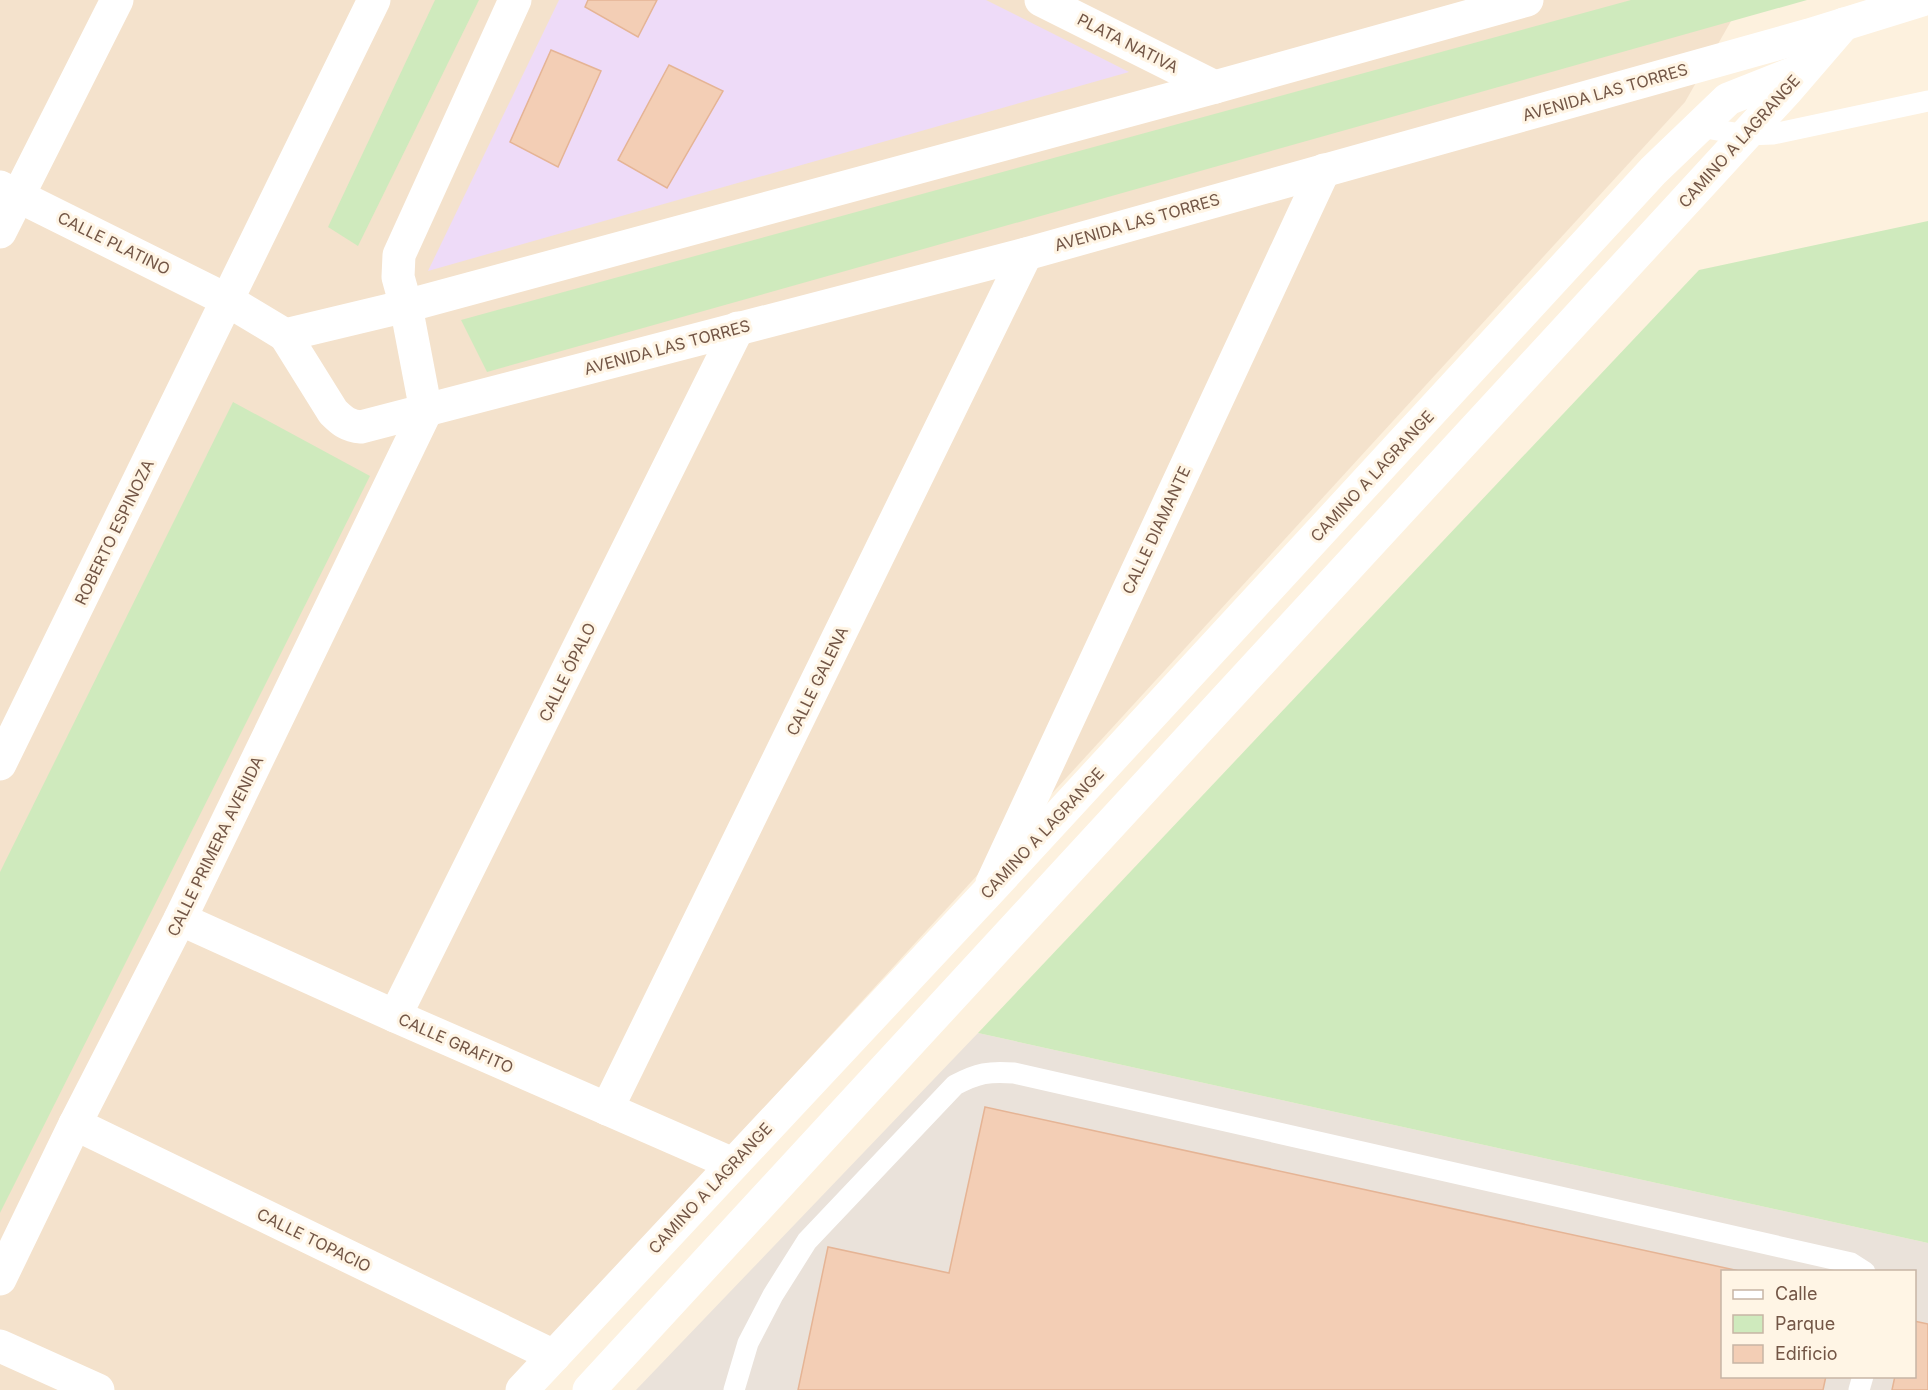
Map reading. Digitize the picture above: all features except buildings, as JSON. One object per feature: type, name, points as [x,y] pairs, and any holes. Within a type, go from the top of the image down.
[{"type":"street","points":[[0,232],[9,192],[117,0]]},
{"type":"street","name":"ROBERTO ESPINOZA","points":[[0,764],[374,0]]},
{"type":"street","points":[[426,411],[406,306],[398,277],[399,255],[515,0]]},
{"type":"street","name":"PLATA NATIVA","points":[[1041,0],[1215,87]]},
{"type":"street","points":[[285,335],[406,306],[1527,0]]},
{"type":"street","points":[[1806,68],[1865,0]]},
{"type":"street","name":"AVENIDA LAS TORRES","points":[[227,300],[285,335],[333,412],[350,426],[362,427],[1026,254],[1844,24],[1922,0]]},
{"type":"street","name":"CAMINO A LAGRANGE","points":[[522,1390],[989,891],[1653,171],[1728,99],[1806,68]]},
{"type":"street","name":"CAMINO A LAGRANGE","points":[[589,1390],[1806,68]]},
{"type":"street","name":"CALLE DIAMANTE","points":[[989,891],[1324,170]]},
{"type":"street","name":"CALLE PLATINO","points":[[9,192],[227,300]]},
{"type":"street","name":"CALLE GALENA","points":[[607,1109],[1026,254]]},
{"type":"street","name":"CALLE ÓPALO","points":[[395,1016],[738,328]]},
{"type":"street","name":"CALLE PRIMERA AVENIDA","points":[[0,1280],[75,1124],[180,919],[426,411]]},
{"type":"street","name":"CALLE GRAFITO","points":[[180,919],[733,1164]]},
{"type":"street","name":"CALLE TOPACIO","points":[[75,1124],[554,1356]]},
{"type":"street","points":[[0,1346],[98,1390]]},
{"type":"lane","points":[[1700,126],[1746,135],[1773,134],[1928,101]]},
{"type":"lane","points":[[735,1390],[748,1342],[773,1294],[807,1241],[956,1085],[975,1074],[991,1071],[1014,1073],[1851,1263],[1862,1270]]},
{"type":"shaded area","points":[[0,0],[1743,0],[1685,102],[506,1390],[0,1390]]},
{"type":"shaded area","points":[[559,0],[986,0],[1129,72],[428,271]]},
{"type":"shaded area","points":[[978,1033],[1928,1243],[1928,1390],[636,1390]]},
{"type":"green space","points":[[435,0],[479,0],[358,246],[328,227]]},
{"type":"green space","points":[[1631,0],[1807,0],[487,372],[461,320]]},
{"type":"green space","points":[[1928,221],[1928,1243],[978,1033],[1699,270]]},
{"type":"green space","points":[[233,402],[370,476],[0,1213],[0,872]]}]
